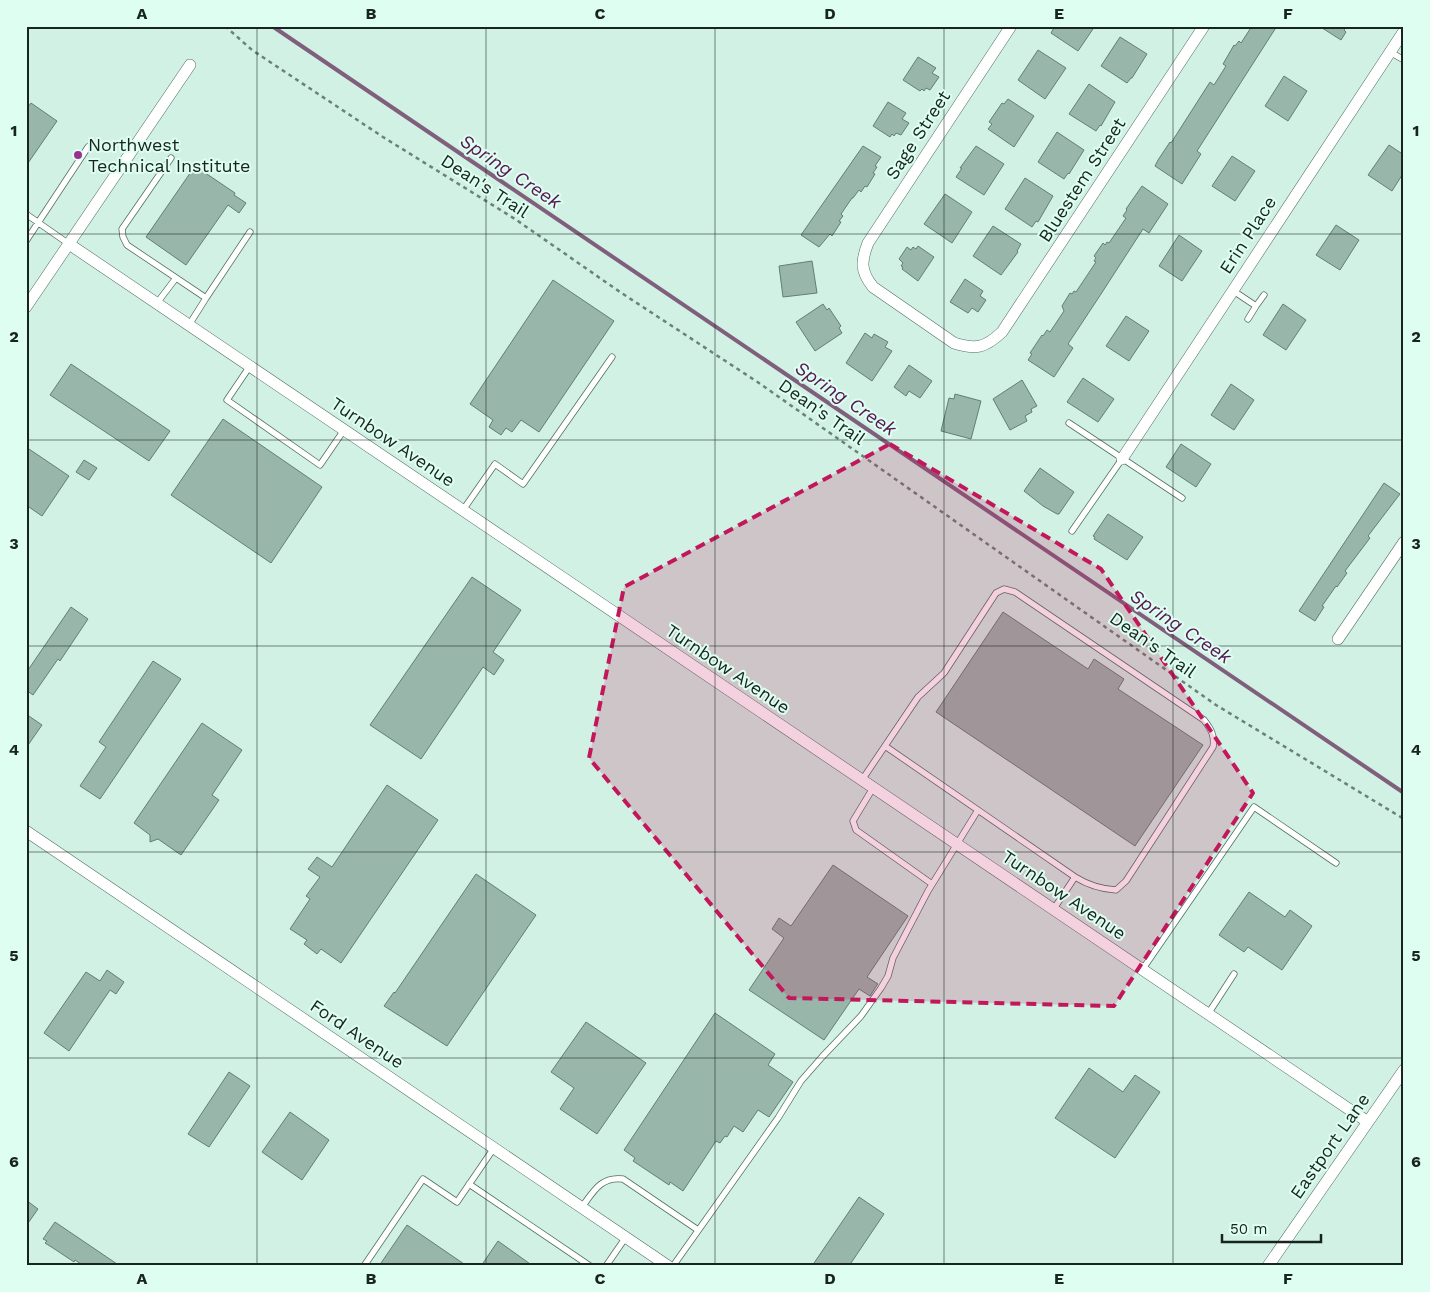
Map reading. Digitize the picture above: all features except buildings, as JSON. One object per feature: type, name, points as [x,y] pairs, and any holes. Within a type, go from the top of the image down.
[{"type":"street","name":"Sage Street","points":[[982,347],[969,348],[954,343],[873,287],[866,278],[862,267],[863,254],[868,243],[1011,26]]},
{"type":"street","name":"Bluestem Street","points":[[982,347],[993,341],[1002,332],[1204,26]]},
{"type":"street","name":"Erin Place","points":[[1122,459],[1404,31]]},
{"type":"street","points":[[26,308],[190,65]]},
{"type":"street","name":"Turnbow Avenue","points":[[70,244],[1368,1122]]},
{"type":"street","points":[[1338,639],[1404,542]]},
{"type":"street","name":"Ford Avenue","points":[[26,831],[668,1266]]},
{"type":"street","name":"Eastport Lane","points":[[1268,1266],[1404,1070]]},
{"type":"lane","points":[[1390,52],[1404,60]]},
{"type":"lane","points":[[26,241],[88,147]]},
{"type":"lane","points":[[171,158],[122,229],[123,237],[127,245],[206,298]]},
{"type":"lane","points":[[26,214],[70,244]]},
{"type":"lane","points":[[188,324],[250,232]]},
{"type":"lane","points":[[157,304],[176,278]]},
{"type":"lane","points":[[1232,290],[1256,306]]},
{"type":"lane","points":[[1248,319],[1264,295]]},
{"type":"lane","points":[[463,510],[495,464],[523,484],[612,357]]},
{"type":"lane","points":[[250,366],[227,400],[320,464],[344,430]]},
{"type":"lane","points":[[1069,423],[1182,498]]},
{"type":"lane","points":[[1072,531],[1122,459]]},
{"type":"lane","points":[[862,780],[918,697],[944,673],[996,593],[1004,589],[1015,592],[1204,720],[1214,738],[1213,747],[1126,881],[1116,890],[1103,890],[1075,877],[885,746]]},
{"type":"lane","points":[[873,788],[853,821],[856,830],[932,884]]},
{"type":"lane","points":[[1142,970],[1254,807],[1336,863]]},
{"type":"lane","points":[[673,1266],[778,1118],[801,1081],[861,1016],[881,988],[888,976],[894,958],[932,884],[978,810]]},
{"type":"lane","points":[[1053,910],[1075,877]]},
{"type":"lane","points":[[1208,1014],[1234,974]]},
{"type":"lane","points":[[364,1266],[423,1179],[457,1202],[494,1148]]},
{"type":"lane","points":[[582,1207],[597,1186],[614,1178],[623,1179],[698,1230]]},
{"type":"lane","points":[[469,1184],[590,1266]]},
{"type":"lane","points":[[606,1266],[626,1237]]},
{"type":"path","name":"Dean's Trail","points":[[224,26],[252,50],[383,137],[515,219],[620,292],[759,383],[1216,704],[1404,819]]},
{"type":"highlighted area","points":[[890,444],[1101,569],[1253,793],[1114,1006],[789,998],[589,758],[624,587]]},
{"type":"waterway","name":"Spring Creek","points":[[272,26],[1404,793]]},
{"type":"place","name":"Northwest Technical Institute","points":[[78,155]]}]
